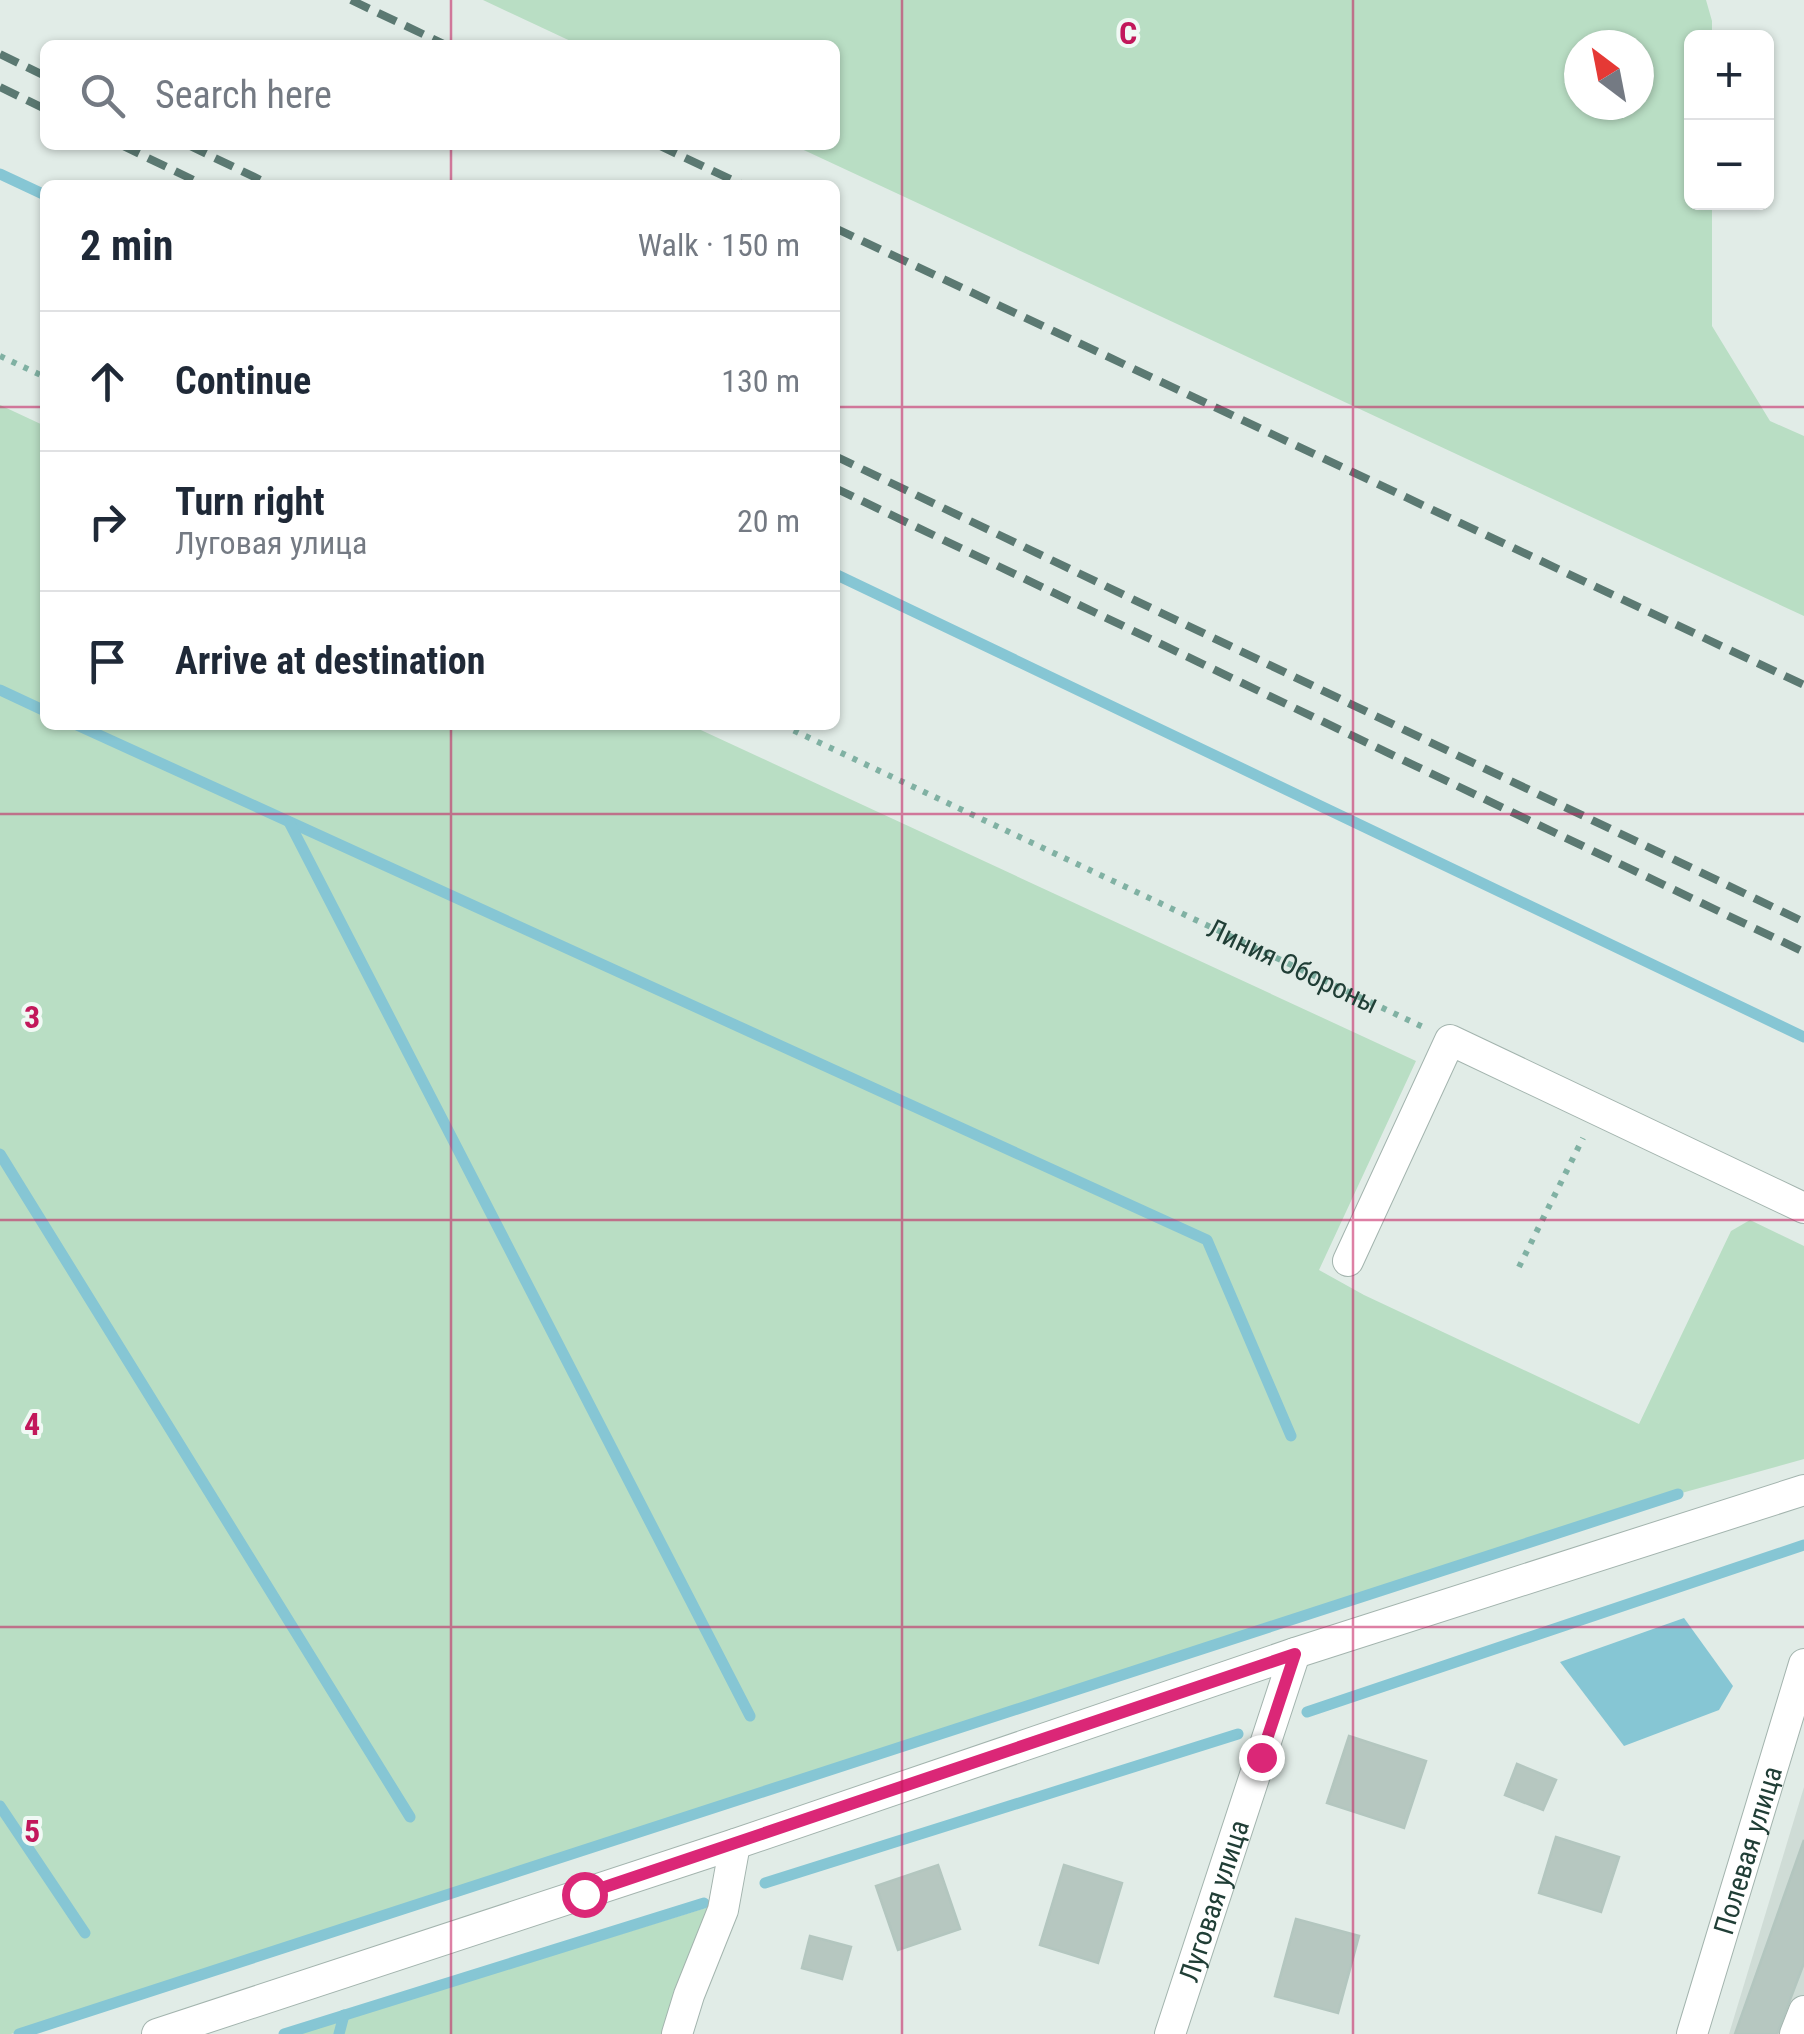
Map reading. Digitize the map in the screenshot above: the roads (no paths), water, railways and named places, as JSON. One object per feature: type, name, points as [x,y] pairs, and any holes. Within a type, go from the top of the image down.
[{"type":"street","points":[[1348,1262],[1450,1040],[1804,1208]]},
{"type":"street","points":[[157,2034],[1295,1654],[1804,1490]]},
{"type":"street","name":"Луговая улица","points":[[1170,2034],[1295,1654]]},
{"type":"street","name":"Полевая улица","points":[[1692,2034],[1804,1664]]},
{"type":"street","points":[[676,2034],[723,1910],[735,1844]]},
{"type":"street","points":[[1795,2034],[1804,2011]]},
{"type":"water","points":[[1684,1618],[1733,1686],[1719,1710],[1624,1746],[1560,1662]]},
{"type":"waterway","points":[[0,174],[40,193]]},
{"type":"waterway","points":[[840,576],[1804,1037]]},
{"type":"waterway","points":[[0,690],[40,709]]},
{"type":"waterway","points":[[88,730],[1207,1240],[1291,1436]]},
{"type":"waterway","points":[[289,822],[750,1716]]},
{"type":"waterway","points":[[0,1154],[410,1817]]},
{"type":"waterway","points":[[19,2034],[1678,1494]]},
{"type":"waterway","points":[[1307,1712],[1804,1545]]},
{"type":"waterway","points":[[765,1883],[1238,1734]]},
{"type":"waterway","points":[[0,1806],[85,1933]]},
{"type":"waterway","points":[[284,2034],[704,1903]]},
{"type":"waterway","points":[[339,2034],[344,2015]]},
{"type":"railway","points":[[351,0],[435,40]]},
{"type":"railway","points":[[0,54],[40,74]]},
{"type":"railway","points":[[0,87],[40,107]]},
{"type":"railway","points":[[131,150],[194,180]]},
{"type":"railway","points":[[198,150],[261,180]]},
{"type":"railway","points":[[669,150],[732,180]]},
{"type":"railway","points":[[840,230],[1804,685]]},
{"type":"railway","points":[[840,458],[1804,922]]},
{"type":"railway","points":[[840,490],[1804,952]]}]
